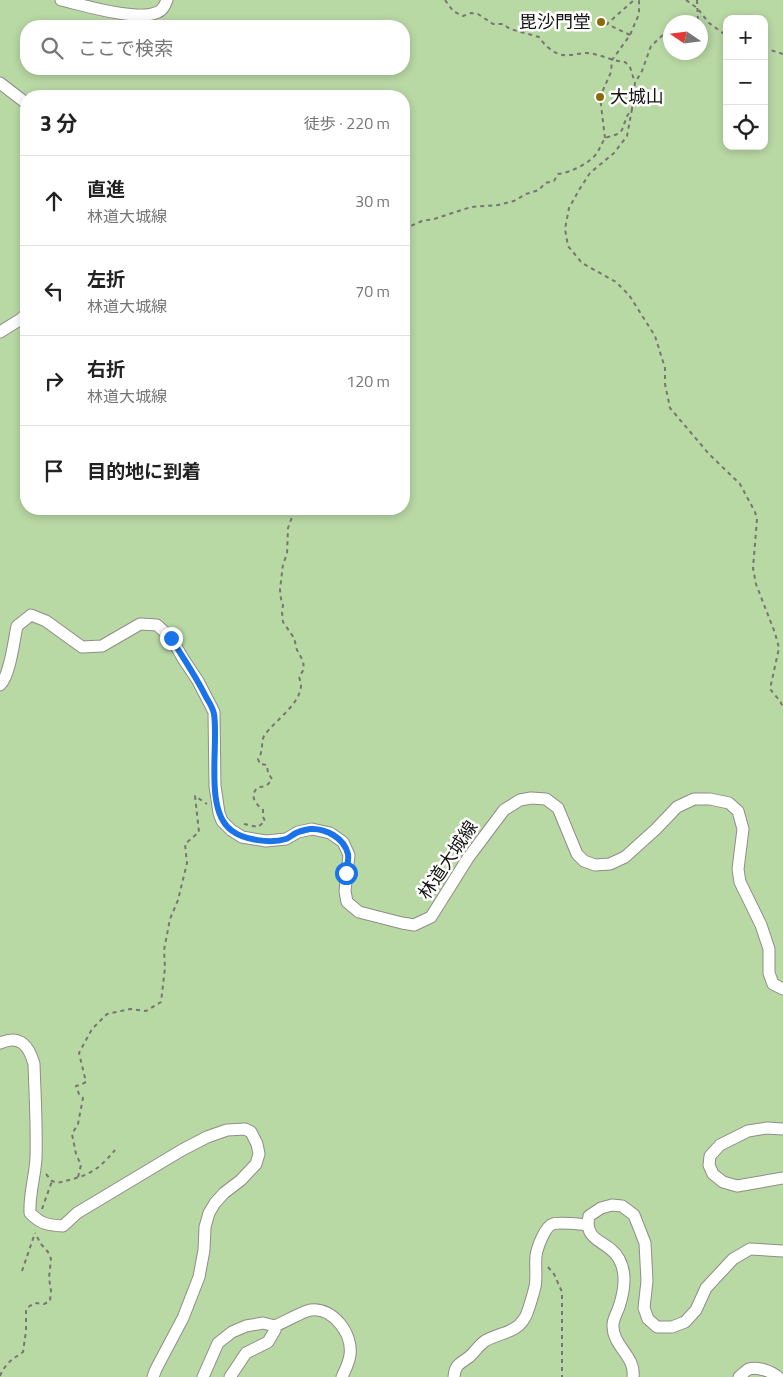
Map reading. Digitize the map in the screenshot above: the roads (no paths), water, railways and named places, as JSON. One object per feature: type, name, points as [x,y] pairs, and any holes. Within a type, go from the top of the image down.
[{"type":"street","points":[[61,0],[122,14],[149,15],[159,12],[167,0]]},
{"type":"street","points":[[0,83],[20,98]]},
{"type":"street","points":[[0,332],[20,320]]},
{"type":"street","name":"林道大城線","points":[[0,685],[4,681],[13,650],[17,626],[32,615],[46,621],[82,647],[102,646],[140,624],[156,625],[171,638],[198,681],[214,712],[215,786],[222,821],[242,837],[266,841],[286,839],[298,832],[312,829],[330,833],[343,842],[349,855],[345,891],[347,902],[359,912],[414,925],[431,917],[468,858],[504,810],[520,800],[532,798],[546,799],[558,808],[577,854],[584,861],[595,866],[610,864],[625,857],[677,807],[694,799],[710,799],[728,803],[738,811],[743,829],[738,869],[740,882],[769,949],[769,973],[773,984],[783,989]]},
{"type":"street","points":[[0,1043],[6,1040],[16,1040],[23,1043],[31,1052],[34,1064],[36,1158],[29,1202],[30,1213],[38,1222],[62,1226],[77,1213],[182,1150],[227,1130],[245,1128],[251,1132],[257,1144],[256,1164],[241,1180],[224,1193],[209,1213],[205,1227],[204,1250],[199,1277],[183,1318],[153,1377]]},
{"type":"street","points":[[783,1129],[767,1128],[748,1131],[720,1145],[710,1156],[709,1165],[713,1174],[723,1182],[737,1186],[783,1178]]},
{"type":"street","points":[[633,1377],[631,1361],[621,1349],[614,1336],[613,1324],[624,1283],[623,1268],[619,1257],[609,1247],[591,1236],[587,1224],[589,1216],[601,1208],[612,1205],[622,1206],[634,1215],[645,1243],[647,1281],[644,1308],[648,1319],[657,1327],[672,1327],[685,1322],[696,1310],[706,1288],[733,1259],[750,1249],[783,1251]]},
{"type":"street","points":[[454,1377],[454,1370],[460,1362],[468,1358],[484,1342],[495,1336],[512,1331],[524,1320],[535,1286],[536,1254],[545,1230],[551,1224],[587,1224]]},
{"type":"street","points":[[203,1377],[218,1343],[232,1332],[246,1326],[263,1323],[275,1326],[310,1310],[325,1311],[336,1319],[348,1337],[350,1353],[342,1377]]},
{"type":"street","points":[[230,1377],[246,1353],[268,1342],[275,1330],[275,1326]]},
{"type":"street","points":[[739,1377],[749,1369],[761,1369],[778,1377]]},
{"type":"place","name":"毘沙門堂","points":[[601,22]]},
{"type":"place","name":"大城山","points":[[600,97]]}]
